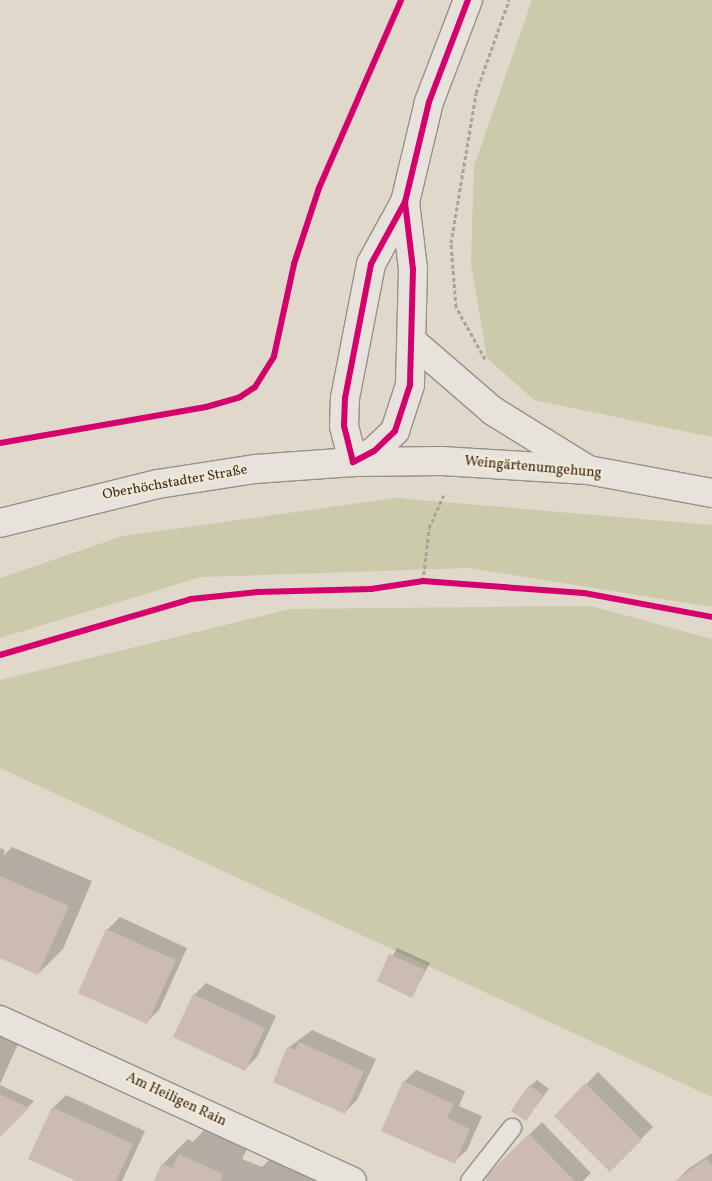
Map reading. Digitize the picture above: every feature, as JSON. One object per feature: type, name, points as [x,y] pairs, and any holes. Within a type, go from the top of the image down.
[{"type":"street","name":"Oberhöchstadter Straße","points":[[353,462],[344,426],[348,374],[372,264],[404,202],[429,102],[468,0]]},
{"type":"street","name":"Oberhöchstadter Straße","points":[[0,523],[158,484],[255,469],[353,462],[374,451],[395,431],[410,385],[413,342],[413,269],[404,202]]},
{"type":"street","points":[[413,342],[457,385],[588,470]]},
{"type":"street","name":"Weingärtenumgehung","points":[[353,462],[442,461],[588,470],[712,493]]},
{"type":"street","name":"Am Heiligen Rain","points":[[0,1020],[352,1181]]},
{"type":"lane","points":[[470,1181],[512,1128]]},
{"type":"path","points":[[457,385],[487,358],[456,307],[451,243],[456,196],[476,93],[509,0]]},
{"type":"path","points":[[423,581],[429,528],[444,497],[442,461]]},
{"type":"green space","points":[[532,0],[712,0],[712,437],[534,400],[487,358],[471,264],[474,166]]},
{"type":"green space","points":[[395,498],[712,525],[712,607],[469,568],[201,577],[0,638],[0,578],[123,536]]},
{"type":"green space","points":[[591,606],[712,639],[712,1097],[0,768],[0,680],[291,609]]},
{"type":"building","points":[[0,876],[69,906],[38,975],[0,958]]},
{"type":"building","points":[[106,929],[176,960],[147,1024],[78,993]]},
{"type":"building","points":[[389,954],[425,970],[412,998],[377,981]]},
{"type":"building","points":[[193,994],[265,1028],[245,1071],[173,1037]]},
{"type":"building","points":[[299,1042],[364,1071],[345,1114],[273,1082],[287,1047],[295,1050]]},
{"type":"building","points":[[403,1081],[454,1104],[447,1118],[470,1129],[455,1164],[381,1131]]},
{"type":"building","points":[[585,1083],[642,1140],[610,1172],[554,1116]]},
{"type":"building","points":[[529,1085],[543,1095],[526,1121],[511,1111]]},
{"type":"building","points":[[0,1094],[29,1108],[0,1137]]},
{"type":"building","points":[[52,1107],[133,1144],[116,1181],[76,1181],[28,1159]]},
{"type":"building","points":[[529,1134],[575,1181],[487,1181],[484,1178]]},
{"type":"building","points":[[179,1154],[223,1174],[220,1181],[154,1181],[162,1163],[172,1168]]},
{"type":"building","points":[[706,1159],[712,1165],[712,1181],[675,1181]]},
{"type":"cycle path","points":[[0,443],[206,407],[240,397],[255,387],[274,356],[294,264],[319,188],[401,0]]},
{"type":"cycle path","points":[[405,202],[413,269],[410,385],[395,431],[374,451],[353,462],[344,426],[345,398],[371,264],[405,202],[429,102],[468,0]]},
{"type":"cycle path","points":[[0,655],[191,599],[258,592],[371,589],[423,581],[584,593],[712,617]]}]
